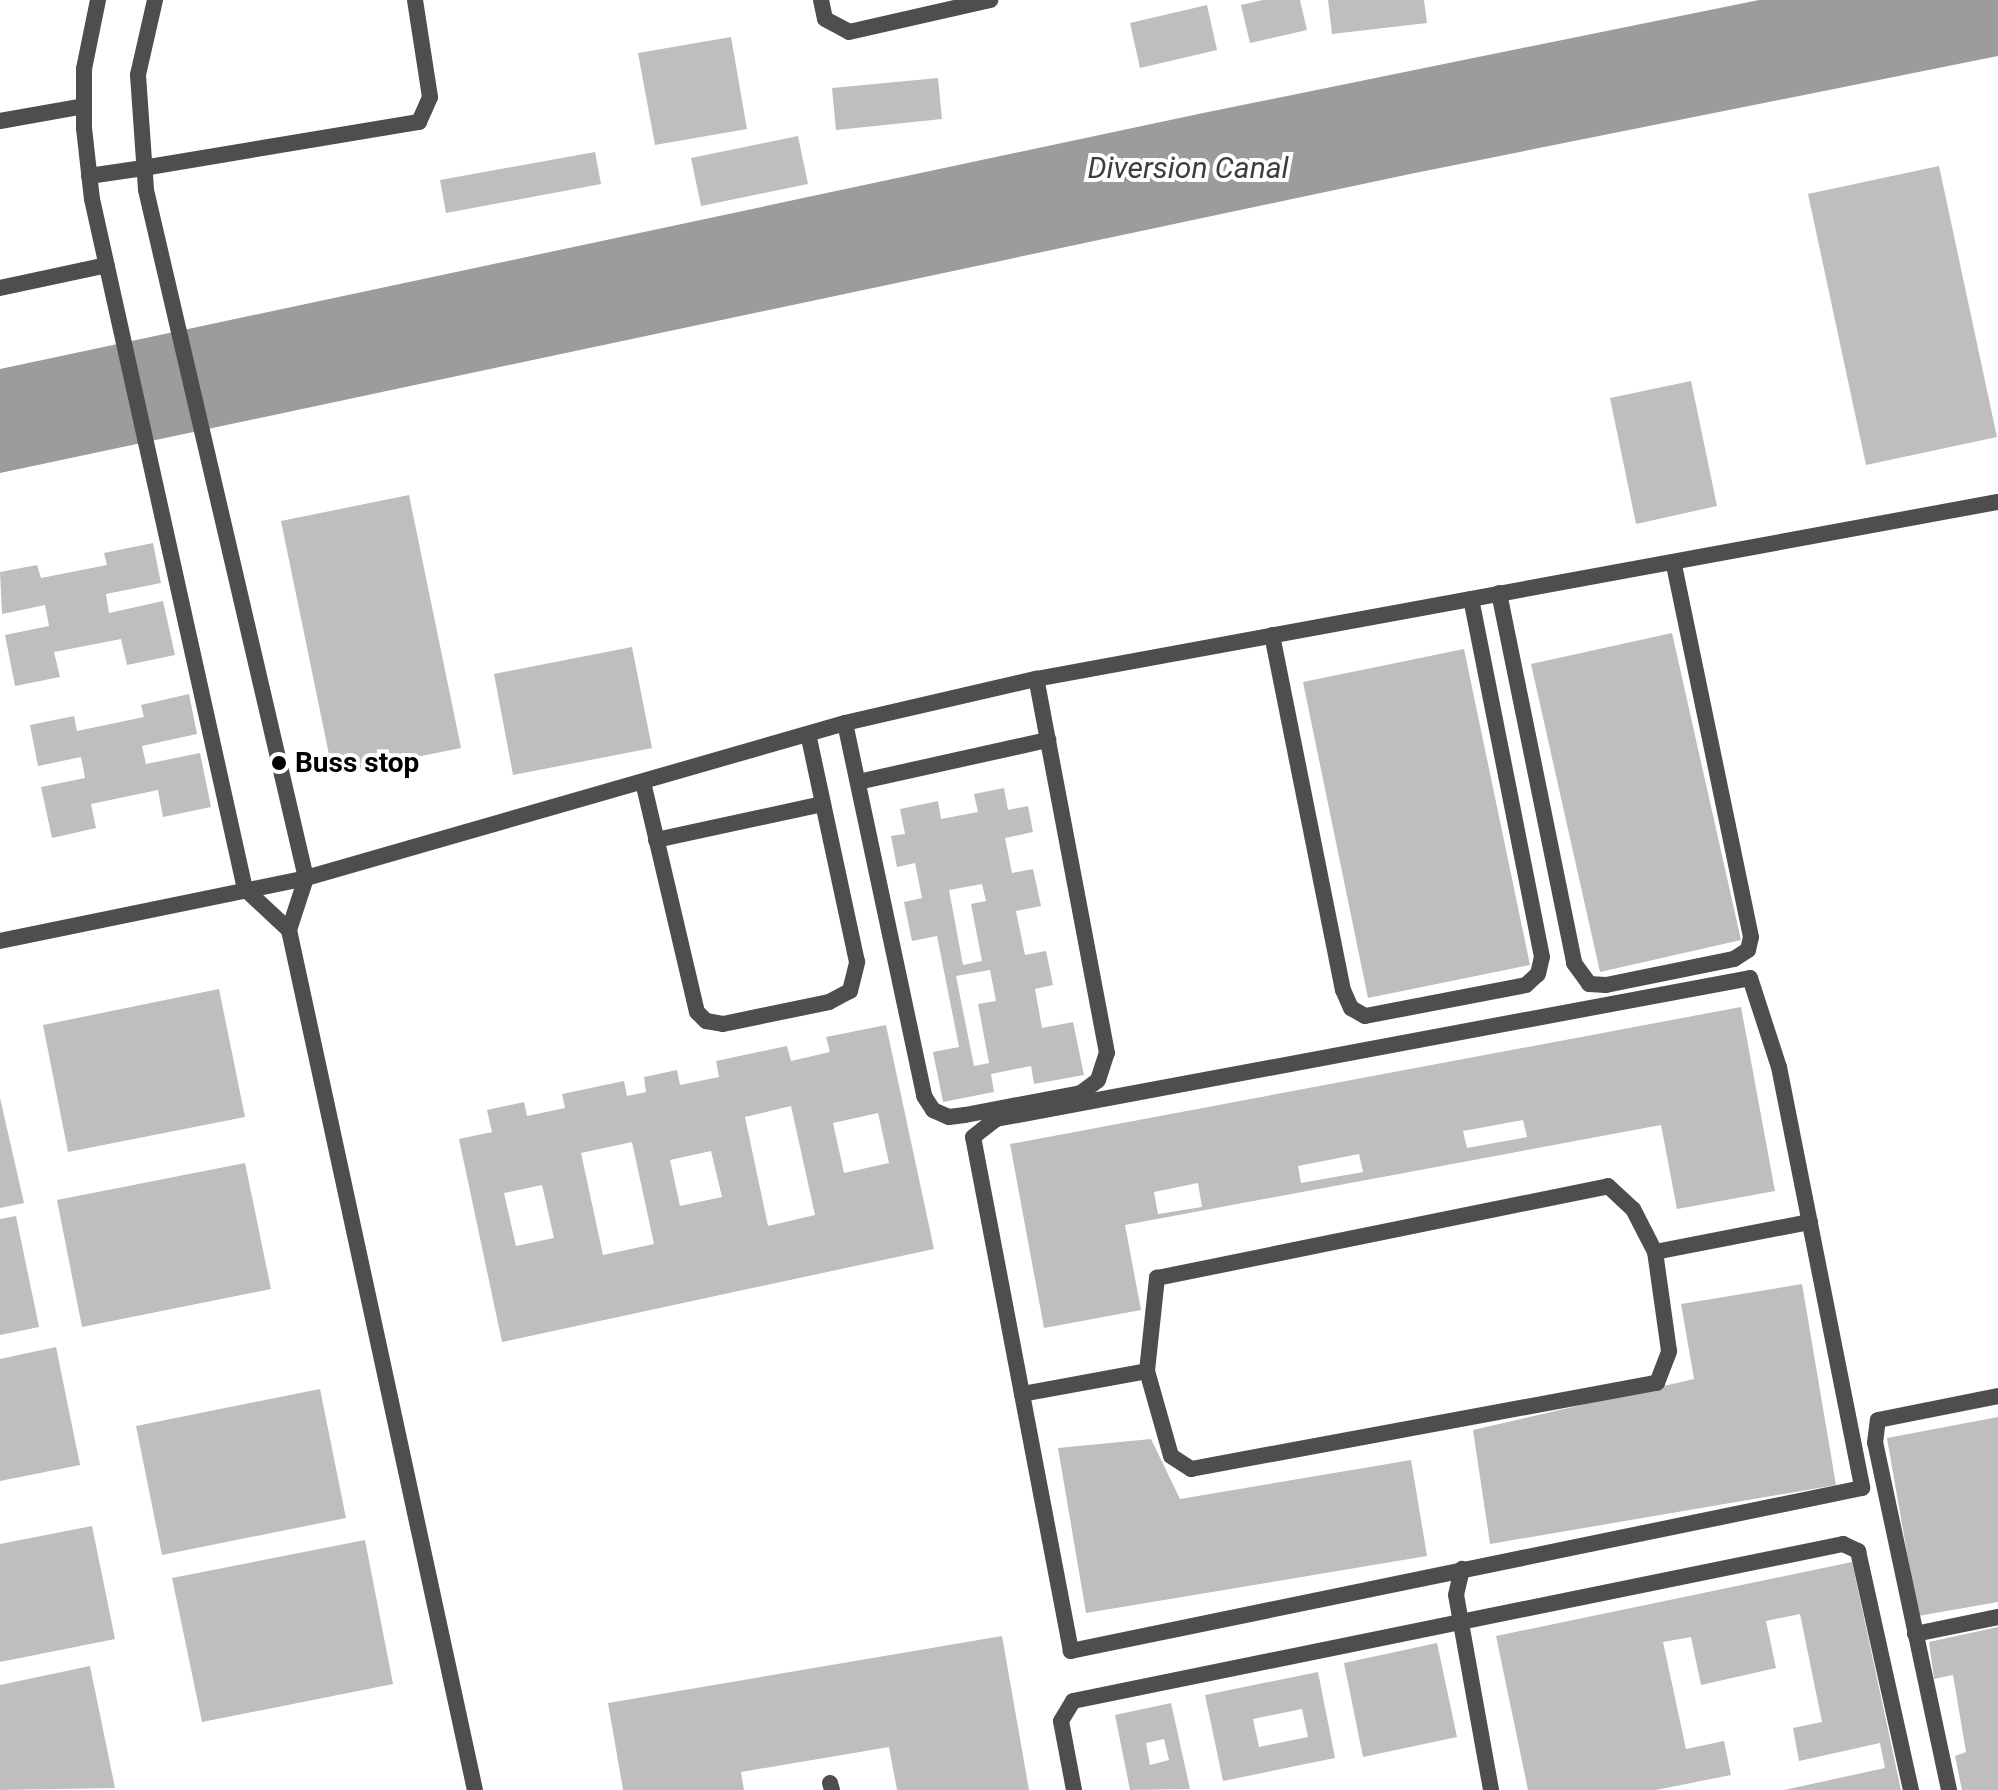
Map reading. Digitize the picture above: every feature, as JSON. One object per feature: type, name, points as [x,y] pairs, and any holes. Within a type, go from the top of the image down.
[{"type":"street","points":[[98,0],[84,69],[84,106],[89,176],[113,296],[245,889],[289,930]]},
{"type":"street","points":[[155,0],[138,75],[143,168],[211,487],[306,878],[289,930],[475,1790]]},
{"type":"street","points":[[89,176],[419,122],[430,97],[415,0]]},
{"type":"street","points":[[821,0],[825,19],[849,32],[990,0]]},
{"type":"street","points":[[0,121],[84,106]]},
{"type":"street","points":[[0,288],[107,265]]},
{"type":"street","points":[[0,941],[306,878],[845,723],[1036,679],[1998,502]]},
{"type":"street","points":[[1499,593],[1574,963],[1589,984],[1606,985],[1734,959],[1748,950],[1751,937],[1673,562]]},
{"type":"street","points":[[1272,635],[1343,990],[1351,1008],[1365,1016],[1526,985],[1540,965],[1471,599]]},
{"type":"street","points":[[845,723],[924,1096],[933,1110],[949,1117],[1081,1093],[1098,1080],[1107,1053],[1036,679]]},
{"type":"street","points":[[643,782],[697,1012],[706,1021],[723,1024],[814,1006],[850,991],[857,962],[808,734]]},
{"type":"street","points":[[858,782],[1048,740]]},
{"type":"street","points":[[656,840],[823,804]]},
{"type":"street","points":[[1750,978],[1779,1067],[1862,1488],[1071,1651],[1022,1394],[973,1137],[996,1119],[1750,978]]},
{"type":"street","points":[[1608,1186],[1633,1209],[1655,1252],[1669,1351],[1657,1383],[1191,1469],[1171,1456],[1147,1371],[1157,1278],[1608,1186]]},
{"type":"street","points":[[1655,1252],[1810,1222]]},
{"type":"street","points":[[1022,1394],[1147,1371]]},
{"type":"street","points":[[1949,1790],[1875,1443],[1878,1420],[1998,1396]]},
{"type":"street","points":[[1074,1790],[1061,1721],[1062,1712],[1073,1701],[1843,1544],[1858,1551],[1911,1790]]},
{"type":"street","points":[[1462,1569],[1456,1595],[1491,1790]]},
{"type":"street","points":[[1915,1634],[1998,1617]]},
{"type":"water","name":"Diversion Canal","points":[[1759,0],[1998,0],[1998,56],[1410,174],[0,473],[0,369],[1203,113]]},
{"type":"building","points":[[1263,0],[1300,0],[1307,30],[1250,43],[1241,5]]},
{"type":"building","points":[[1328,0],[1424,0],[1427,23],[1332,34]]},
{"type":"building","points":[[1207,5],[1217,50],[1140,68],[1130,23]]},
{"type":"building","points":[[731,37],[747,129],[655,145],[638,53]]},
{"type":"building","points":[[938,78],[942,119],[836,130],[832,88]]},
{"type":"building","points":[[798,136],[808,184],[701,206],[691,158]]},
{"type":"building","points":[[595,152],[601,184],[446,213],[440,180]]},
{"type":"building","points":[[1939,166],[1997,437],[1866,465],[1808,194]]},
{"type":"building","points":[[1691,381],[1717,506],[1636,524],[1610,398]]},
{"type":"building","points":[[409,495],[461,748],[333,774],[281,521]]},
{"type":"building","points":[[153,543],[161,583],[106,594],[109,613],[163,601],[175,655],[127,665],[121,639],[54,652],[60,677],[15,686],[5,635],[49,626],[45,605],[2,614],[0,572],[37,565],[41,578],[107,565],[104,553]]},
{"type":"building","points":[[1672,633],[1741,940],[1600,972],[1531,664]]},
{"type":"building","points":[[632,647],[652,748],[513,775],[494,674]]},
{"type":"building","points":[[1464,649],[1530,965],[1368,998],[1303,682]]},
{"type":"building","points":[[189,694],[197,734],[142,746],[146,764],[200,753],[211,807],[163,817],[158,790],[91,804],[96,828],[52,838],[41,787],[85,778],[81,757],[38,766],[30,725],[74,716],[77,731],[144,717],[141,705]]},
{"type":"building","points":[[1004,788],[1008,810],[1028,806],[1033,832],[1005,838],[1012,873],[1033,869],[1041,906],[1016,911],[1025,955],[1046,951],[1053,985],[1035,989],[1042,1028],[1073,1022],[1084,1075],[1034,1084],[1031,1066],[991,1074],[994,1092],[943,1102],[933,1052],[959,1047],[937,936],[912,941],[904,902],[922,898],[915,863],[897,867],[891,836],[905,834],[900,809],[938,801],[941,819],[978,812],[974,794]],"holes":[[[982,884],[986,901],[971,904],[982,961],[963,965],[949,890]],[[990,970],[996,1001],[978,1004],[989,1063],[974,1066],[956,976]]]},
{"type":"building","points":[[219,989],[245,1117],[68,1152],[43,1025]]},
{"type":"building","points":[[1741,1007],[1775,1191],[1677,1209],[1661,1125],[1125,1225],[1141,1310],[1044,1328],[1010,1144]],"holes":[[[1523,1120],[1527,1137],[1467,1148],[1463,1131]],[[1359,1154],[1363,1172],[1301,1183],[1298,1166]],[[1198,1183],[1202,1207],[1158,1214],[1154,1192]]]},
{"type":"building","points":[[886,1025],[934,1249],[502,1342],[459,1139],[492,1132],[487,1110],[524,1102],[527,1116],[565,1108],[562,1094],[624,1081],[627,1096],[646,1092],[644,1077],[677,1070],[680,1085],[719,1077],[716,1061],[787,1046],[791,1061],[830,1052],[826,1037]],"holes":[[[791,1106],[815,1215],[768,1226],[745,1117]],[[878,1113],[889,1163],[844,1173],[833,1123]],[[632,1142],[654,1244],[603,1255],[581,1153]],[[711,1151],[722,1197],[680,1206],[670,1160]],[[542,1185],[554,1238],[516,1246],[504,1193]]]},
{"type":"building","points":[[0,1098],[24,1203],[0,1208]]},
{"type":"building","points":[[245,1163],[271,1289],[82,1327],[57,1200]]},
{"type":"building","points":[[16,1216],[39,1327],[0,1335],[0,1219]]},
{"type":"building","points":[[1802,1284],[1836,1485],[1490,1544],[1473,1430],[1694,1379],[1681,1304]]},
{"type":"building","points":[[56,1347],[80,1465],[0,1481],[0,1359]]},
{"type":"building","points":[[320,1389],[346,1518],[162,1555],[136,1426]]},
{"type":"building","points":[[1998,1417],[1998,1602],[1918,1616],[1887,1438]]},
{"type":"building","points":[[1151,1439],[1180,1499],[1411,1460],[1427,1556],[1086,1613],[1058,1448]]},
{"type":"building","points":[[92,1526],[115,1639],[0,1662],[0,1544]]},
{"type":"building","points":[[365,1540],[393,1684],[202,1722],[172,1578]]},
{"type":"building","points":[[1852,1562],[1901,1790],[1784,1790],[1885,1768],[1880,1743],[1799,1761],[1793,1728],[1822,1722],[1800,1614],[1766,1621],[1776,1668],[1701,1685],[1691,1637],[1663,1642],[1686,1749],[1724,1741],[1731,1775],[1656,1790],[1528,1790],[1496,1636]]},
{"type":"building","points":[[1998,1627],[1998,1790],[1962,1790],[1955,1756],[1966,1752],[1953,1675],[1934,1679],[1929,1642]]},
{"type":"building","points":[[1002,1636],[1029,1790],[897,1790],[889,1747],[741,1772],[744,1790],[623,1790],[608,1703]]},
{"type":"building","points":[[1437,1643],[1457,1737],[1363,1757],[1344,1663]]},
{"type":"building","points":[[90,1666],[115,1788],[0,1790],[0,1685]]},
{"type":"building","points":[[1318,1672],[1335,1758],[1223,1781],[1205,1695]],"holes":[[[1302,1709],[1308,1737],[1259,1747],[1253,1719]]]},
{"type":"building","points":[[1171,1703],[1190,1789],[1130,1790],[1115,1715]],"holes":[[[1164,1739],[1169,1760],[1150,1765],[1146,1743]]]},
{"type":"place","name":"Buss stop","points":[[279,763]]}]
